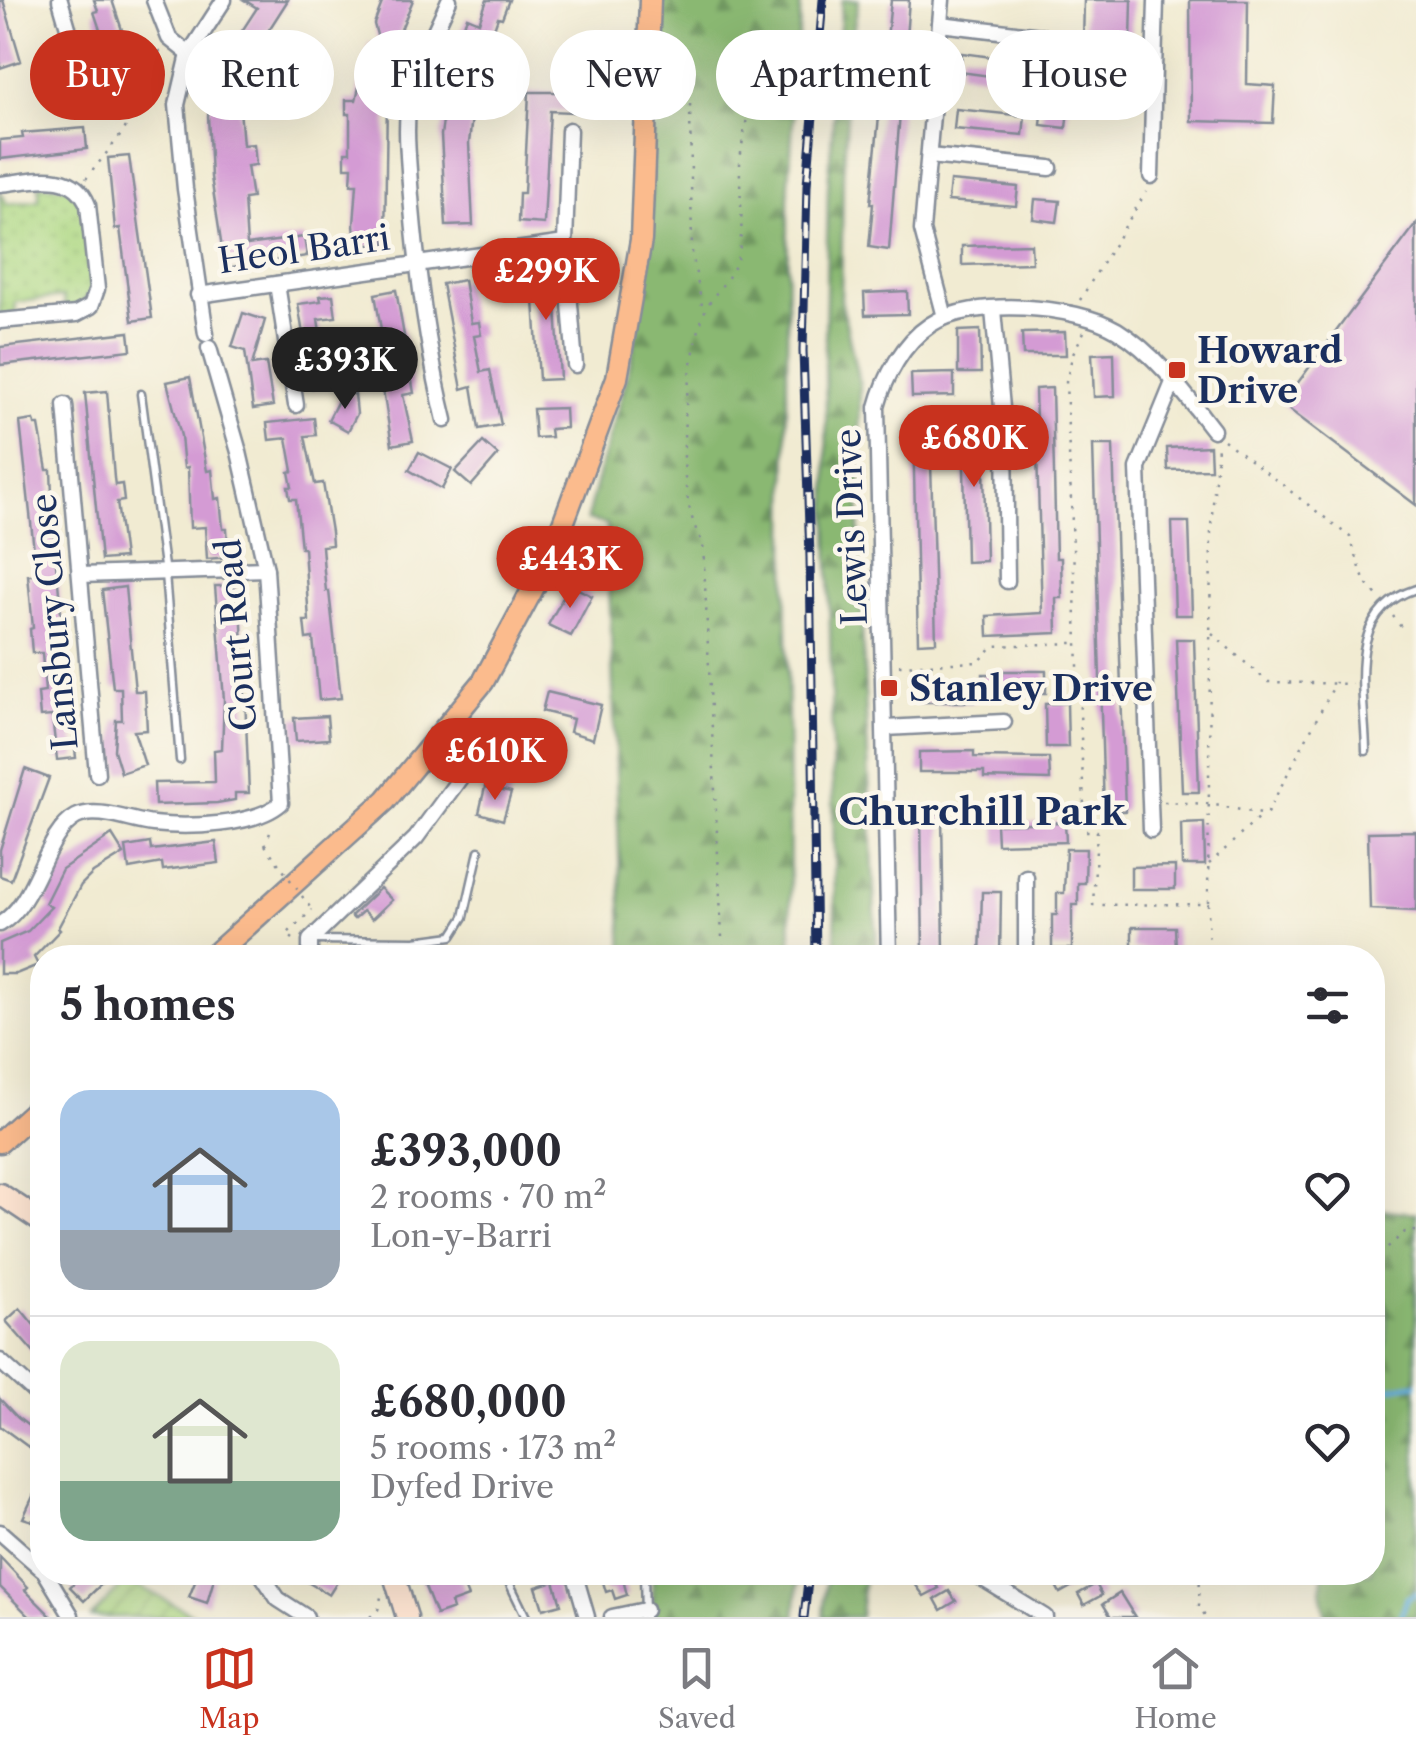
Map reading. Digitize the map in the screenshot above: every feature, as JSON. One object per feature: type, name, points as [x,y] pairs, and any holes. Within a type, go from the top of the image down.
[{"type":"main road","points":[[225,945],[386,800],[483,682],[552,553],[617,378],[641,240],[650,0]]},
{"type":"main road","points":[[0,1142],[30,1115]]},
{"type":"main road","points":[[4,1197],[30,1214]]},
{"type":"main road","points":[[389,1585],[405,1617]]},
{"type":"street","points":[[60,0],[69,30]]},
{"type":"street","points":[[154,0],[167,32],[185,49]]},
{"type":"street","name":"Court Road","points":[[205,30],[224,0]]},
{"type":"street","name":"Heol Barri","points":[[445,420],[434,376],[418,263],[408,113],[417,73],[450,0]]},
{"type":"street","points":[[942,0],[922,230],[945,317],[1037,308],[1090,319],[1116,330],[1174,380],[1213,430]]},
{"type":"street","points":[[1151,176],[1156,0]]},
{"type":"street","points":[[940,24],[990,30]]},
{"type":"street","name":"Court Road","points":[[0,924],[18,908],[56,841],[76,817],[91,814],[156,824],[205,824],[267,816],[282,804],[266,570],[198,295],[177,104],[185,73]]},
{"type":"street","points":[[569,130],[566,243],[575,364]]},
{"type":"street","points":[[928,156],[1050,168]]},
{"type":"street","points":[[0,184],[59,179],[79,188],[88,205],[98,288],[91,306],[76,314],[0,321]]},
{"type":"street","points":[[418,263],[566,243]]},
{"type":"street","name":"Heol Barri","points":[[198,295],[418,263]]},
{"type":"street","points":[[277,284],[296,405]]},
{"type":"street","points":[[994,310],[1004,440],[1008,580]]},
{"type":"street","name":"Lewis Drive","points":[[888,945],[877,407],[884,382],[912,341],[945,317]]},
{"type":"street","points":[[1151,830],[1138,468],[1174,380]]},
{"type":"street","name":"Lansbury Close","points":[[66,404],[98,774]]},
{"type":"street","points":[[81,575],[266,570]]},
{"type":"street","points":[[885,728],[1004,722]]},
{"type":"street","points":[[310,945],[310,940],[416,838],[464,774]]},
{"type":"street","points":[[1026,877],[1026,945]]},
{"type":"street","points":[[0,1361],[30,1388]]},
{"type":"street","points":[[0,1532],[30,1557]]},
{"type":"street","points":[[53,1585],[71,1615]]},
{"type":"street","points":[[268,1585],[278,1600],[306,1617]]},
{"type":"street","points":[[578,1585],[587,1617]]},
{"type":"street","points":[[990,1585],[1045,1617]]},
{"type":"street","points":[[612,1617],[645,1614]]},
{"type":"lane","points":[[141,394],[164,574],[180,760]]},
{"type":"lane","points":[[1366,751],[1366,630],[1385,605],[1416,589]]},
{"type":"lane","points":[[310,940],[415,941],[452,936],[464,917],[479,851]]},
{"type":"lane","points":[[510,1585],[526,1617]]},
{"type":"lane","points":[[644,1585],[645,1614]]},
{"type":"path","points":[[79,188],[124,130],[167,32]]},
{"type":"path","points":[[690,120],[692,254],[704,314]]},
{"type":"path","points":[[722,945],[703,543],[693,527],[684,487],[688,408],[704,314],[737,262],[740,160],[747,120]]},
{"type":"path","points":[[1071,315],[1144,197],[1151,176]]},
{"type":"path","points":[[1090,319],[1066,382],[1085,831],[1097,831],[1092,905],[1208,904]]},
{"type":"path","points":[[1208,945],[1211,526],[1219,436],[1350,538],[1364,580],[1400,627]]},
{"type":"path","points":[[1211,633],[1268,682],[1364,685]]},
{"type":"path","points":[[884,665],[980,662],[992,646],[1075,643]]},
{"type":"path","points":[[1209,865],[1266,815],[1336,682]]},
{"type":"path","points":[[1152,801],[1210,804],[1263,814]]},
{"type":"path","points":[[265,846],[312,910]]},
{"type":"path","points":[[1385,1249],[1404,1232],[1416,1231]]},
{"type":"path","points":[[370,1617],[378,1610],[386,1585]]},
{"type":"path","points":[[1200,1585],[1199,1606],[1206,1617]]},
{"type":"green space","points":[[658,0],[801,0],[799,30],[716,30],[716,120],[793,120],[788,197],[786,556],[791,945],[623,945],[607,524],[587,520],[631,358],[646,252],[654,120],[696,120],[696,30],[657,30]]},
{"type":"green space","points":[[842,0],[859,0],[854,30],[840,30]]},
{"type":"green space","points":[[833,120],[847,120],[841,300],[860,387],[859,558],[877,945],[836,945],[825,354]]},
{"type":"green space","points":[[39,185],[69,187],[83,205],[92,290],[80,305],[65,309],[63,297],[15,302],[16,314],[0,315],[0,191],[7,204],[39,200]]},
{"type":"green space","points":[[1385,1210],[1416,1213],[1416,1617],[1326,1617],[1322,1585],[1385,1585]]},
{"type":"green space","points":[[122,1585],[137,1585],[198,1617],[91,1617]]},
{"type":"green space","points":[[653,1585],[798,1585],[795,1617],[654,1617]]},
{"type":"green space","points":[[826,1585],[863,1585],[860,1617],[823,1617]]},
{"type":"building","points":[[3,0],[21,61],[0,68],[0,1]]},
{"type":"building","points":[[94,0],[112,0],[122,30],[100,30],[94,12],[98,11]]},
{"type":"building","points":[[244,0],[288,0],[269,30],[243,30],[257,8]]},
{"type":"building","points":[[383,0],[413,0],[401,30],[376,30],[374,24]]},
{"type":"building","points":[[487,0],[509,0],[494,30],[462,30],[467,17],[479,22]]},
{"type":"building","points":[[891,0],[909,0],[907,30],[888,30]]},
{"type":"building","points":[[1084,0],[1132,0],[1131,30],[1083,30]]},
{"type":"building","points":[[1190,0],[1248,0],[1247,84],[1275,86],[1273,123],[1191,121]]},
{"type":"building","points":[[966,54],[986,56],[986,75],[966,73]]},
{"type":"building","points":[[530,92],[550,92],[544,224],[518,222],[519,193],[524,193]]},
{"type":"building","points":[[346,100],[354,100],[354,120],[387,120],[385,245],[356,245],[357,184],[351,184],[352,167],[345,167],[345,152],[350,152]]},
{"type":"building","points":[[966,110],[986,112],[986,120],[1025,120],[1023,135],[954,129],[955,120],[966,120]]},
{"type":"building","points":[[208,120],[241,120],[243,145],[254,144],[256,165],[247,166],[252,198],[244,199],[247,245],[304,237],[307,256],[225,268],[211,177]]},
{"type":"building","points":[[443,120],[472,120],[473,225],[446,226]]},
{"type":"building","points":[[879,120],[899,120],[889,250],[869,247]]},
{"type":"building","points":[[1041,120],[1067,120],[1066,128],[1041,125]]},
{"type":"building","points":[[85,128],[87,149],[0,159],[0,140],[23,138],[22,133]]},
{"type":"building","points":[[129,156],[152,318],[132,321],[120,228],[115,229],[108,158]]},
{"type":"building","points":[[950,181],[1018,187],[1016,206],[948,201]]},
{"type":"building","points":[[1035,199],[1060,201],[1057,222],[1033,219]]},
{"type":"building","points":[[1416,224],[1416,505],[1282,404]]},
{"type":"building","points":[[1031,244],[1032,263],[962,265],[962,246]]},
{"type":"building","points":[[532,268],[554,268],[560,379],[539,380]]},
{"type":"building","points":[[464,280],[471,323],[479,322],[481,335],[474,336],[481,372],[490,370],[501,425],[479,429],[472,386],[462,389],[442,284]]},
{"type":"building","points":[[396,290],[414,393],[403,395],[413,441],[392,445],[381,378],[389,376],[375,294]]},
{"type":"building","points":[[907,291],[908,314],[865,315],[864,293]]},
{"type":"building","points":[[333,295],[336,317],[318,319],[322,345],[332,344],[337,357],[340,384],[312,388],[298,304]]},
{"type":"building","points":[[243,313],[265,320],[252,365],[266,363],[273,406],[253,409],[245,351],[232,347]]},
{"type":"building","points":[[980,330],[981,373],[958,373],[958,331]]},
{"type":"building","points":[[129,332],[131,350],[0,365],[0,347]]},
{"type":"building","points":[[1065,332],[1066,355],[1023,355],[1022,333]]},
{"type":"building","points":[[1114,353],[1115,396],[1094,397],[1092,354]]},
{"type":"building","points":[[954,373],[954,396],[912,397],[911,374]]},
{"type":"building","points":[[190,377],[207,471],[212,470],[215,499],[220,498],[223,529],[227,529],[229,557],[207,559],[205,527],[190,528],[188,467],[184,468],[181,436],[167,382]]},
{"type":"building","points":[[1052,388],[1056,558],[1061,558],[1062,598],[1056,598],[1057,633],[988,636],[987,616],[1042,613],[1035,389]]},
{"type":"building","points":[[107,391],[115,485],[122,484],[124,501],[117,502],[124,558],[101,560],[85,393]]},
{"type":"building","points":[[355,394],[357,414],[348,431],[328,420],[341,395]]},
{"type":"building","points":[[565,408],[566,428],[550,429],[551,437],[535,438],[533,409]]},
{"type":"building","points":[[314,418],[316,435],[305,436],[315,484],[323,483],[331,532],[332,545],[322,546],[341,698],[319,700],[313,638],[306,639],[304,621],[309,621],[304,548],[296,499],[290,499],[288,487],[292,487],[289,472],[293,471],[287,438],[269,440],[267,423]]},
{"type":"building","points":[[983,418],[986,561],[966,562],[963,419]]},
{"type":"building","points":[[34,420],[39,425],[47,470],[51,470],[54,544],[76,758],[57,760],[52,716],[40,717],[38,693],[45,692],[42,653],[32,653],[30,629],[33,628],[28,575],[36,575],[20,422]]},
{"type":"building","points":[[930,427],[936,642],[918,643],[913,428]]},
{"type":"building","points":[[483,442],[498,455],[471,486],[455,472]]},
{"type":"building","points":[[1093,445],[1113,445],[1125,811],[1104,811]]},
{"type":"building","points":[[1210,446],[1211,469],[1168,470],[1167,448]]},
{"type":"building","points":[[419,452],[452,469],[442,489],[409,470]]},
{"type":"building","points":[[1172,522],[1189,522],[1192,615],[1175,615]]},
{"type":"building","points":[[570,585],[592,596],[571,636],[548,625]]},
{"type":"building","points":[[215,586],[234,586],[234,600],[241,600],[249,793],[235,793],[235,800],[217,803],[155,805],[154,783],[215,782],[214,750],[222,749],[224,700]]},
{"type":"building","points":[[125,587],[135,691],[145,691],[147,730],[134,731],[145,765],[121,773],[114,750],[116,720],[122,720],[121,688],[113,688],[102,590]]},
{"type":"building","points":[[1176,639],[1194,639],[1199,792],[1182,792]]},
{"type":"building","points":[[1002,671],[1046,671],[1046,693],[974,694],[974,702],[917,702],[917,681],[983,682],[983,674],[1003,674]]},
{"type":"building","points":[[547,692],[601,705],[593,739],[570,732],[573,719],[542,711]]},
{"type":"building","points":[[1067,703],[1068,747],[1046,747],[1045,704]]},
{"type":"building","points":[[327,716],[329,739],[296,741],[294,718]]},
{"type":"building","points":[[974,751],[974,757],[1049,758],[1050,780],[984,778],[984,772],[919,772],[919,752]]},
{"type":"building","points":[[25,769],[49,778],[11,880],[0,876],[0,850]]},
{"type":"building","points":[[485,787],[511,793],[503,820],[479,813]]},
{"type":"building","points":[[921,813],[942,813],[944,945],[923,945]]},
{"type":"building","points":[[1065,822],[1066,842],[997,844],[996,824]]},
{"type":"building","points":[[1204,823],[1205,865],[1182,865],[1181,824]]},
{"type":"building","points":[[1416,831],[1416,911],[1370,909],[1368,832]]},
{"type":"building","points":[[112,835],[124,854],[81,885],[60,930],[46,945],[30,945],[30,968],[16,974],[0,974],[0,943],[28,931],[51,907],[45,903],[62,869]]},
{"type":"building","points":[[216,842],[219,863],[163,870],[162,863],[129,869],[126,847],[150,843],[151,850]]},
{"type":"building","points":[[1066,849],[1086,849],[1085,883],[1078,883],[1078,905],[1072,905],[1072,945],[1052,945],[1057,893],[1064,893]]},
{"type":"building","points":[[1175,866],[1175,889],[1131,889],[1131,867]]},
{"type":"building","points":[[380,888],[392,900],[372,919],[363,911],[354,919],[351,916]]},
{"type":"building","points":[[982,892],[1001,892],[1000,945],[980,945]]},
{"type":"building","points":[[1132,927],[1175,927],[1176,945],[1132,945]]},
{"type":"building","points":[[20,1308],[30,1320],[30,1348],[6,1321]]},
{"type":"building","points":[[0,1399],[30,1427],[30,1448],[0,1426]]},
{"type":"building","points":[[0,1557],[52,1617],[30,1617],[0,1587]]},
{"type":"building","points":[[72,1585],[101,1585],[84,1601]]},
{"type":"building","points":[[194,1585],[212,1585],[207,1603],[189,1597]]},
{"type":"building","points":[[312,1585],[335,1585],[329,1595]]},
{"type":"building","points":[[424,1585],[463,1585],[468,1597],[451,1603],[453,1609],[436,1615]]},
{"type":"building","points":[[555,1585],[561,1604],[543,1609],[536,1587]]},
{"type":"building","points":[[604,1585],[624,1585],[627,1595],[615,1599],[612,1590],[606,1592]]},
{"type":"building","points":[[916,1585],[937,1585],[939,1588],[924,1596]]},
{"type":"building","points":[[1056,1585],[1074,1585],[1060,1593]]},
{"type":"building","points":[[1097,1585],[1102,1595],[1084,1605],[1078,1594]]},
{"type":"building","points":[[949,1591],[956,1601],[941,1610],[935,1599]]},
{"type":"building","points":[[1120,1593],[1135,1617],[1111,1617],[1103,1604]]},
{"type":"waterway","points":[[1385,1389],[1416,1384]]},
{"type":"waterway","points":[[1401,1617],[1407,1598],[1416,1593]]},
{"type":"railway","points":[[816,945],[803,351],[807,185],[823,0]]},
{"type":"railway","points":[[804,1617],[808,1585]]},
{"type":"place","name":"Howard Drive","points":[[1177,370]]},
{"type":"place","name":"Stanley Drive","points":[[889,688]]},
{"type":"district","name":"Churchill Park","points":[[982,811]]}]
